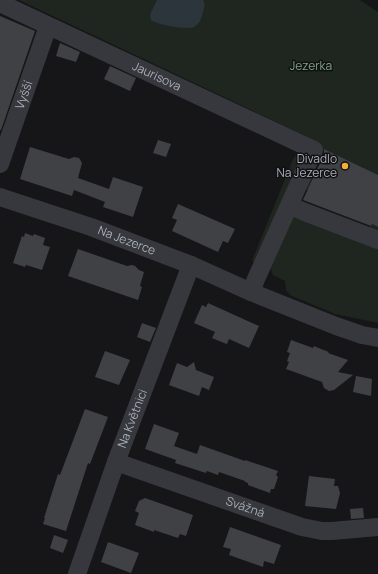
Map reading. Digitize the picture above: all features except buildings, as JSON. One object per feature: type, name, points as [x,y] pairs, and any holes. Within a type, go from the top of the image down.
[{"type":"street","name":"Jaurisova","points":[[0,3],[314,150],[290,205]]},
{"type":"street","name":"Vyšší","points":[[0,164],[48,26]]},
{"type":"street","name":"Na Jezerce","points":[[0,197],[91,227],[191,264],[251,292],[336,326],[362,335],[378,338]]},
{"type":"street","points":[[251,292],[290,205],[378,240]]},
{"type":"street","name":"Na Květnici","points":[[77,574],[116,462],[191,264]]},
{"type":"street","name":"Svážná","points":[[116,462],[302,527],[322,531],[332,531],[378,527]]},
{"type":"green space","name":"Jezerka","points":[[19,0],[157,0],[150,14],[204,3],[203,0],[360,0],[378,12],[378,175],[324,149],[311,176],[360,201],[346,210],[305,189],[297,203],[368,231],[372,224],[378,227],[378,323],[335,314],[290,295],[286,290],[285,281],[273,275],[271,269],[252,261],[293,159],[308,137]]},
{"type":"shaded area","points":[[157,0],[203,0],[204,7],[197,25],[190,28],[185,28],[160,24],[151,20],[150,14]]},
{"type":"place","name":"Divadlo Na Jezerce","points":[[345,166]]}]
